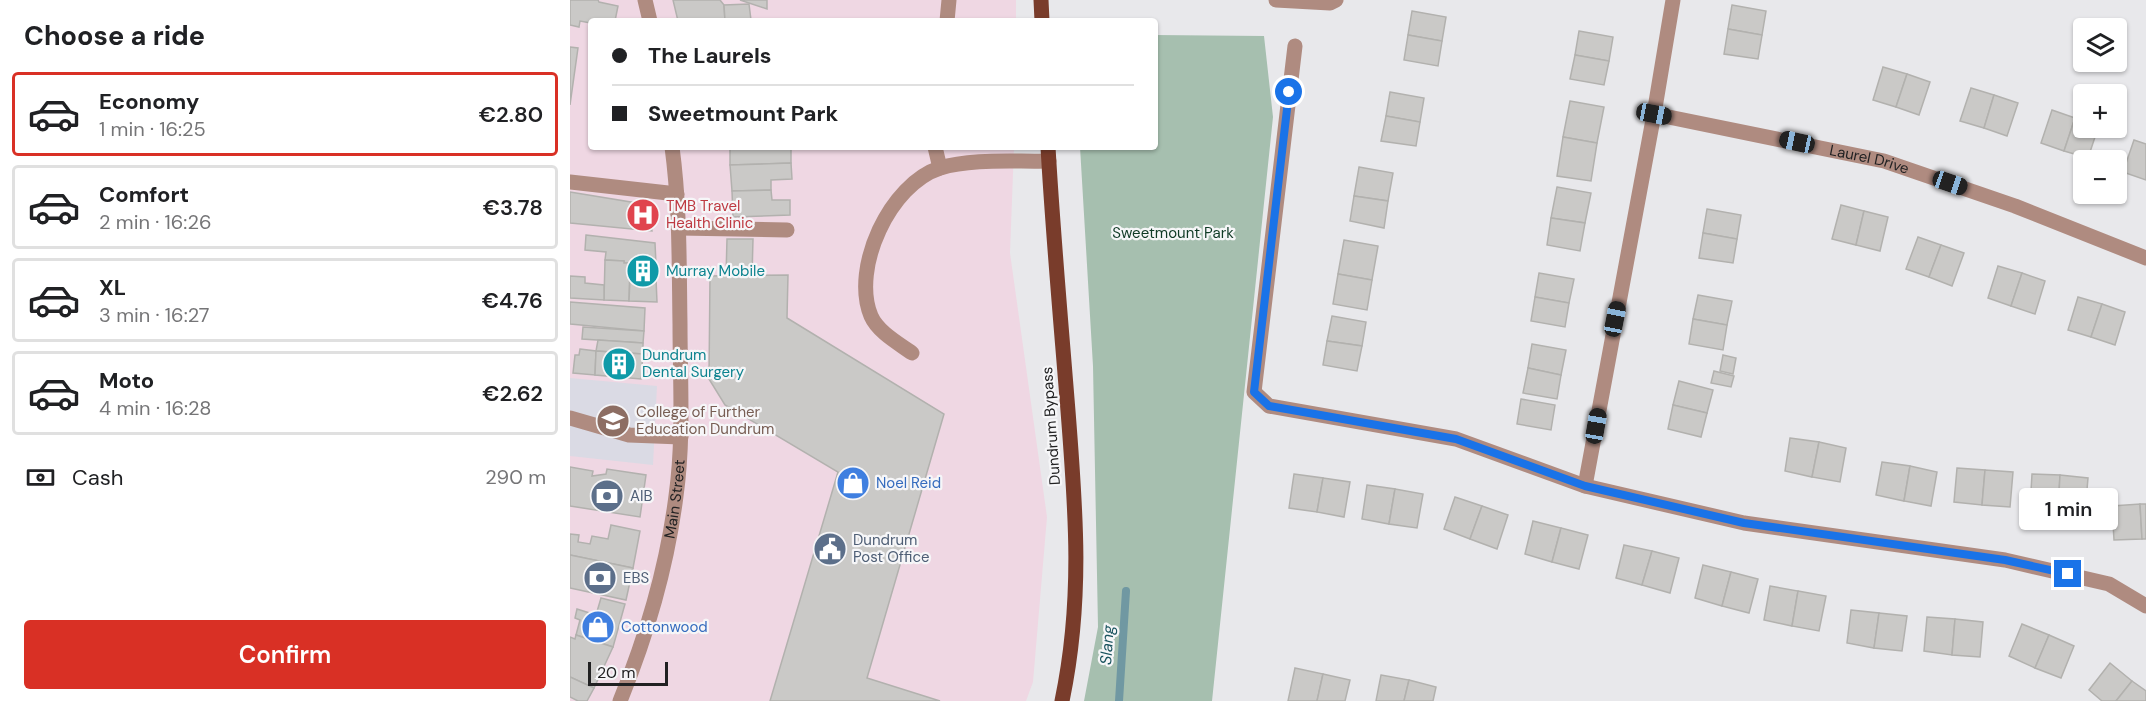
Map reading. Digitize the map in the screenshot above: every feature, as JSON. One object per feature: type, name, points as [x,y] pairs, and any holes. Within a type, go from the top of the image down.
[{"type":"main road","points":[[1041,0],[1042,18]]},
{"type":"main road","name":"Dundrum Bypass","points":[[1049,154],[1077,546],[1072,653],[1062,701]]},
{"type":"street","points":[[645,0],[649,18]]},
{"type":"street","points":[[947,18],[949,0]]},
{"type":"street","points":[[1276,0],[1330,3],[1335,0]]},
{"type":"street","points":[[1585,486],[1673,0]]},
{"type":"street","points":[[1295,46],[1254,392],[1269,406],[1456,439],[1585,486],[1744,523],[2005,560],[2109,584],[2146,606]]},
{"type":"street","name":"Laurel Drive","points":[[1654,114],[1884,161],[2015,206],[2146,258]]},
{"type":"street","name":"Main Street","points":[[620,701],[649,623],[662,576],[676,495],[681,437],[679,228],[672,150]]},
{"type":"street","points":[[936,150],[940,168]]},
{"type":"street","points":[[912,353],[884,332],[872,319],[867,302],[868,272],[876,236],[887,215],[901,196],[918,180],[940,168],[1049,154]]},
{"type":"street","points":[[570,182],[677,194]]},
{"type":"street","points":[[679,228],[787,230]]},
{"type":"street","points":[[570,418],[629,435],[681,437]]},
{"type":"shaded area","points":[[570,0],[1016,0],[1016,18],[588,18],[588,150],[1014,150],[1010,253],[1047,517],[1033,682],[1026,701],[570,701]]},
{"type":"shaded area","name":"College of Further Education Dundrum","points":[[570,378],[657,386],[653,465],[570,456]]},
{"type":"green space","name":"Sweetmount Park","points":[[1158,35],[1264,36],[1273,117],[1212,701],[1084,701],[1098,627],[1093,366],[1080,150],[1158,150]]},
{"type":"building","points":[[570,0],[598,0],[618,6],[616,18],[588,18],[588,22],[580,21],[579,27],[570,25]]},
{"type":"building","points":[[673,0],[720,0],[724,5],[725,18],[677,18]]},
{"type":"building","points":[[740,0],[767,0],[767,9]]},
{"type":"building","points":[[749,4],[751,18],[725,18],[724,5]]},
{"type":"building","points":[[1732,5],[1766,11],[1762,35],[1728,29]]},
{"type":"building","points":[[1412,11],[1446,17],[1442,41],[1408,35]]},
{"type":"building","points":[[1728,29],[1762,35],[1758,59],[1724,54]]},
{"type":"building","points":[[1579,31],[1613,37],[1609,61],[1575,55]]},
{"type":"building","points":[[1408,35],[1442,41],[1438,66],[1404,60]]},
{"type":"building","points":[[570,47],[578,48],[570,105]]},
{"type":"building","points":[[1575,55],[1609,61],[1604,85],[1570,79]]},
{"type":"building","points":[[1883,67],[1907,74],[1896,107],[1873,100]]},
{"type":"building","points":[[1907,74],[1930,82],[1919,115],[1896,107]]},
{"type":"building","points":[[1971,88],[1994,95],[1984,128],[1960,121]]},
{"type":"building","points":[[1390,92],[1424,98],[1420,122],[1386,116]]},
{"type":"building","points":[[1994,95],[2018,103],[2007,136],[1984,128]]},
{"type":"building","points":[[1570,101],[1604,107],[1597,143],[1563,137]]},
{"type":"building","points":[[2052,110],[2073,117],[2064,151],[2041,143]]},
{"type":"building","points":[[1386,116],[1420,122],[1416,146],[1381,141]]},
{"type":"building","points":[[2073,124],[2073,138],[2095,138],[2091,150],[2073,150],[2073,154],[2064,151]]},
{"type":"building","points":[[1563,137],[1597,143],[1591,181],[1557,176]]},
{"type":"building","points":[[2134,140],[2146,144],[2146,180],[2127,173],[2127,160]]},
{"type":"building","points":[[730,150],[791,150],[791,163],[730,165]]},
{"type":"building","points":[[791,163],[792,179],[771,180],[771,190],[732,191],[730,165]]},
{"type":"building","points":[[1359,167],[1393,173],[1388,201],[1354,196]]},
{"type":"building","points":[[1557,187],[1591,193],[1585,223],[1551,218]]},
{"type":"building","points":[[771,190],[772,200],[790,200],[790,215],[733,217],[732,191]]},
{"type":"building","points":[[570,192],[649,205],[652,231],[570,223]]},
{"type":"building","points":[[1354,196],[1388,201],[1384,228],[1350,221]]},
{"type":"building","points":[[1841,205],[1864,211],[1856,245],[1832,239]]},
{"type":"building","points":[[1707,209],[1741,215],[1737,239],[1703,233]]},
{"type":"building","points":[[1864,211],[1888,217],[1880,251],[1856,245]]},
{"type":"building","points":[[1551,218],[1585,223],[1580,251],[1547,245]]},
{"type":"building","points":[[1703,233],[1737,239],[1733,263],[1699,258]]},
{"type":"building","points":[[586,235],[655,243],[656,264],[605,260],[606,252],[585,250]]},
{"type":"building","points":[[1918,237],[1941,245],[1929,277],[1906,269]]},
{"type":"building","points":[[727,239],[753,239],[752,276],[726,276]]},
{"type":"building","points":[[1344,240],[1378,246],[1372,280],[1338,274]]},
{"type":"building","points":[[1941,245],[1964,253],[1952,286],[1929,277]]},
{"type":"building","points":[[605,260],[630,263],[629,301],[604,300]]},
{"type":"building","name":"Murray Mobile","points":[[630,263],[656,264],[656,279],[630,279]]},
{"type":"building","points":[[1998,266],[2022,273],[2011,306],[1988,298]]},
{"type":"building","points":[[1539,273],[1574,279],[1569,303],[1535,297]]},
{"type":"building","points":[[2022,273],[2045,281],[2035,314],[2011,306]]},
{"type":"building","points":[[1338,274],[1372,280],[1367,310],[1333,304]]},
{"type":"building","points":[[788,275],[787,318],[944,414],[867,678],[940,701],[770,701],[838,472],[725,405],[709,379],[710,276]]},
{"type":"building","points":[[570,276],[585,277],[585,283],[604,285],[604,300],[570,298]]},
{"type":"building","points":[[630,279],[656,279],[657,302],[629,301]]},
{"type":"building","points":[[1698,295],[1732,301],[1727,325],[1693,319]]},
{"type":"building","points":[[1535,297],[1569,303],[1565,327],[1531,321]]},
{"type":"building","points":[[2078,297],[2102,304],[2091,337],[2068,330]]},
{"type":"building","points":[[570,302],[645,308],[644,331],[570,324]]},
{"type":"building","points":[[2102,304],[2125,312],[2115,345],[2091,337]]},
{"type":"building","points":[[1332,316],[1366,322],[1362,346],[1327,341]]},
{"type":"building","points":[[1693,319],[1727,325],[1723,350],[1689,344]]},
{"type":"building","points":[[583,327],[644,331],[643,343],[582,339]]},
{"type":"building","points":[[598,340],[643,343],[643,354],[596,351]]},
{"type":"building","points":[[1327,341],[1362,346],[1357,371],[1323,365]]},
{"type":"building","points":[[1532,344],[1566,350],[1561,375],[1528,368]]},
{"type":"building","points":[[580,349],[596,351],[595,375],[573,373],[575,355],[579,355]]},
{"type":"building","name":"Dundrum Dental Surgery","points":[[596,351],[643,354],[641,379],[595,375]]},
{"type":"building","points":[[1723,355],[1736,358],[1733,374],[1720,371]]},
{"type":"building","points":[[1528,368],[1561,375],[1557,399],[1523,393]]},
{"type":"building","points":[[1714,371],[1734,376],[1731,387],[1711,383]]},
{"type":"building","points":[[1679,381],[1713,390],[1707,413],[1673,405]]},
{"type":"building","points":[[1521,399],[1555,405],[1551,430],[1517,424]]},
{"type":"building","points":[[1673,405],[1707,413],[1701,437],[1668,429]]},
{"type":"building","points":[[1790,438],[1819,442],[1812,477],[1785,471]]},
{"type":"building","points":[[1819,442],[1846,448],[1840,482],[1812,477]]},
{"type":"building","points":[[1882,462],[1910,466],[1904,501],[1876,495]]},
{"type":"building","points":[[1910,466],[1937,472],[1931,506],[1904,501]]},
{"type":"building","name":"AIB","points":[[570,467],[593,471],[592,476],[606,474],[607,469],[646,475],[640,517],[570,506]]},
{"type":"building","points":[[1957,468],[1985,470],[1982,505],[1954,502]]},
{"type":"building","points":[[1985,470],[2013,472],[2010,507],[1982,505]]},
{"type":"building","points":[[1294,474],[1323,478],[1317,512],[1289,508]]},
{"type":"building","points":[[2032,474],[2060,475],[2058,510],[2030,508]]},
{"type":"building","points":[[2060,475],[2088,478],[2085,513],[2058,510]]},
{"type":"building","points":[[1323,478],[1350,482],[1344,517],[1317,512]]},
{"type":"building","points":[[1367,485],[1395,489],[1389,524],[1362,519]]},
{"type":"building","points":[[1395,489],[1423,494],[1417,528],[1389,524]]},
{"type":"building","points":[[1455,497],[1482,506],[1470,539],[1444,529]]},
{"type":"building","points":[[2140,504],[2142,539],[2114,540],[2112,506]]},
{"type":"building","points":[[2140,504],[2146,504],[2146,539],[2142,539]]},
{"type":"building","points":[[1482,506],[1508,515],[1497,549],[1470,539]]},
{"type":"building","points":[[1533,521],[1561,528],[1552,562],[1525,554]]},
{"type":"building","points":[[611,525],[640,531],[633,568],[570,555],[570,534],[579,535],[578,542],[590,544],[592,536],[608,539]]},
{"type":"building","points":[[1561,528],[1588,535],[1579,569],[1552,562]]},
{"type":"building","points":[[1624,545],[1652,551],[1642,585],[1616,578]]},
{"type":"building","points":[[1652,551],[1679,558],[1670,593],[1642,585]]},
{"type":"building","name":"EBS","points":[[570,555],[633,568],[626,600],[570,588]]},
{"type":"building","points":[[1703,565],[1731,572],[1722,606],[1695,598]]},
{"type":"building","points":[[1731,572],[1758,579],[1749,613],[1722,606]]},
{"type":"building","points":[[1770,586],[1798,591],[1792,626],[1764,620]]},
{"type":"building","points":[[1798,591],[1826,596],[1819,631],[1792,626]]},
{"type":"building","name":"Cottonwood","points":[[601,598],[625,604],[613,647],[576,635],[580,620],[575,618],[577,609],[596,615]]},
{"type":"building","points":[[1851,610],[1879,613],[1874,648],[1847,643]]},
{"type":"building","points":[[1879,613],[1907,616],[1902,651],[1874,648]]},
{"type":"building","points":[[1927,617],[1955,619],[1952,655],[1924,651]]},
{"type":"building","points":[[1955,619],[1983,622],[1980,657],[1952,655]]},
{"type":"building","points":[[2022,624],[2049,635],[2035,668],[2009,656]]},
{"type":"building","points":[[576,635],[613,647],[594,688],[570,677],[570,637],[575,639]]},
{"type":"building","points":[[2049,635],[2074,646],[2061,678],[2035,668]]},
{"type":"building","points":[[2110,663],[2132,681],[2116,701],[2102,701],[2089,690]]},
{"type":"building","points":[[1295,668],[1323,674],[1317,701],[1288,701]]},
{"type":"building","points":[[1323,674],[1350,680],[1345,701],[1317,701]]},
{"type":"building","points":[[1381,675],[1409,680],[1404,701],[1376,701]]},
{"type":"building","points":[[570,677],[594,688],[587,701],[578,701],[570,697]]},
{"type":"building","points":[[1409,680],[1436,687],[1433,701],[1404,701]]},
{"type":"building","points":[[2132,681],[2146,691],[2146,701],[2116,701]]},
{"type":"waterway","name":"Slang","points":[[1119,701],[1126,591]]},
{"type":"place","name":"TMB Travel Health Clinic","points":[[643,215]]},
{"type":"place","name":"Murray Mobile","points":[[643,271]]},
{"type":"place","name":"Dundrum Dental Surgery","points":[[619,364]]},
{"type":"place","name":"College of Further Education Dundrum","points":[[613,421]]},
{"type":"place","name":"Noel Reid","points":[[853,483]]},
{"type":"place","name":"AIB","points":[[607,496]]},
{"type":"place","name":"Dundrum Post Office","points":[[830,549]]},
{"type":"place","name":"EBS","points":[[600,578]]},
{"type":"place","name":"Cottonwood","points":[[598,627]]},
{"type":"route","points":[[1289,92],[1254,392],[1269,406],[1456,439],[1585,486],[1744,523],[2005,560],[2068,574]]}]
